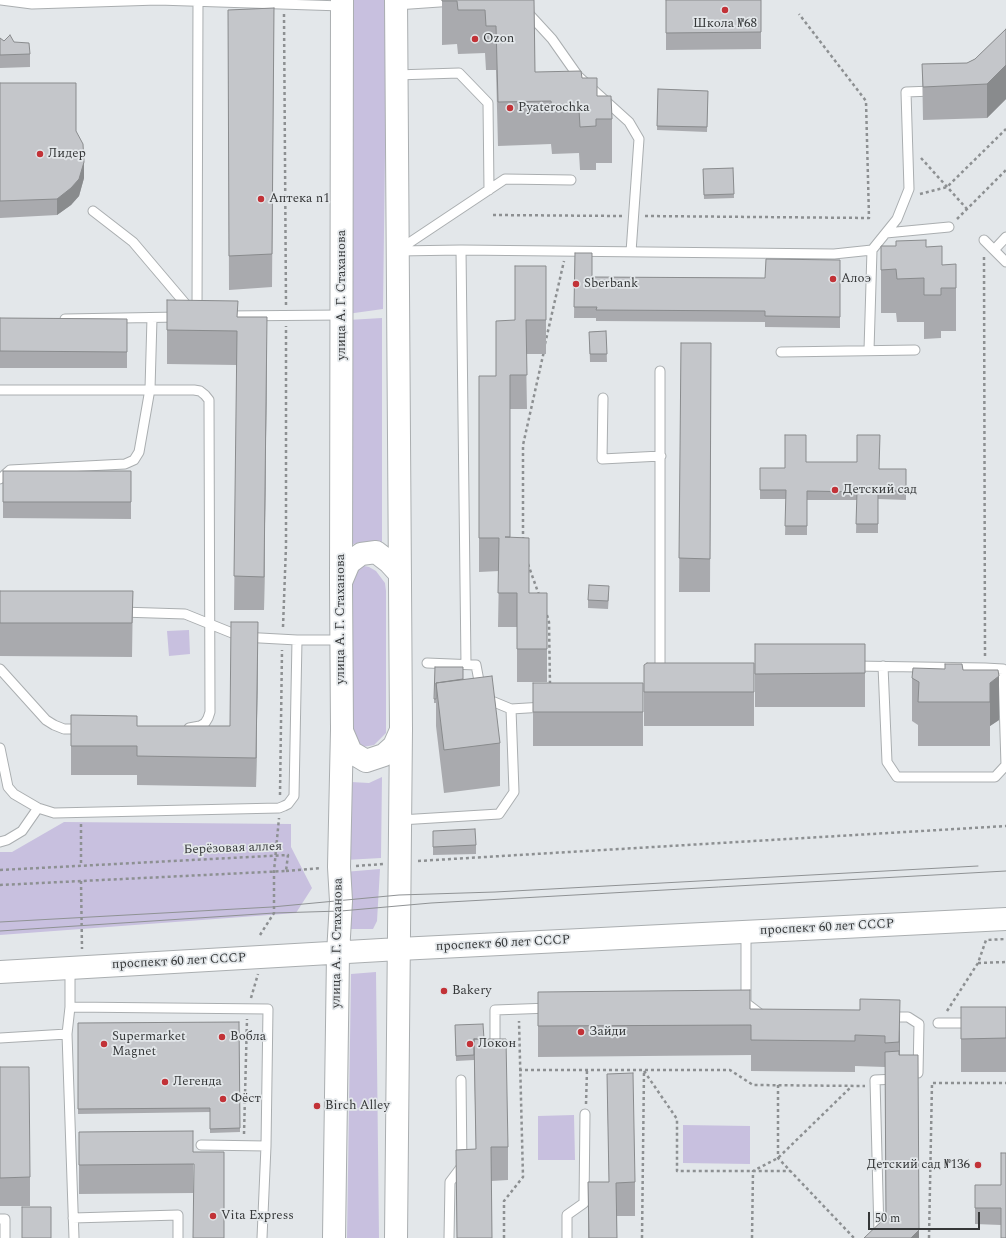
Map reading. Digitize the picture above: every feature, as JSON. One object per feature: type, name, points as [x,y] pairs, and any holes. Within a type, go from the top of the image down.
[{"type":"main road","name":"улица А. Г. Стаханова","points":[[334,1238],[338,954],[341,901],[339,867],[342,730],[342,3]]},
{"type":"main road","points":[[396,3],[401,729],[396,1238]]},
{"type":"main road","points":[[341,582],[349,563],[361,554],[376,552],[389,562],[400,574]]},
{"type":"main road","points":[[342,730],[351,752],[366,761],[384,755],[394,746],[401,729]]},
{"type":"main road","name":"проспект 60 лет СССР","points":[[0,972],[1006,919]]},
{"type":"lane","points":[[1,0],[32,2],[158,0],[284,4],[342,3]]},
{"type":"lane","points":[[198,1],[200,317]]},
{"type":"lane","points":[[396,3],[462,1]]},
{"type":"lane","points":[[516,8],[528,14],[552,39],[578,76],[629,122],[638,139],[631,252]]},
{"type":"lane","points":[[396,75],[459,73],[488,103],[489,190]]},
{"type":"lane","points":[[869,350],[872,250],[897,220],[909,189],[906,92],[944,91]]},
{"type":"lane","points":[[397,251],[505,180],[571,180]]},
{"type":"lane","points":[[93,211],[133,242],[200,317]]},
{"type":"lane","points":[[886,233],[950,227]]},
{"type":"lane","points":[[994,250],[1006,237]]},
{"type":"lane","points":[[984,240],[1006,262]]},
{"type":"lane","points":[[397,251],[461,250],[834,254],[872,250]]},
{"type":"lane","points":[[461,250],[466,664]]},
{"type":"lane","points":[[219,316],[342,315]]},
{"type":"lane","points":[[53,319],[200,317]]},
{"type":"lane","points":[[0,479],[10,470],[125,464],[134,460],[139,452],[150,389],[152,318]]},
{"type":"lane","points":[[781,352],[915,350]]},
{"type":"lane","points":[[660,371],[660,682]]},
{"type":"lane","points":[[0,390],[194,390],[200,391],[209,400],[210,712],[205,723],[200,726],[179,728]]},
{"type":"lane","points":[[603,398],[602,459],[661,456]]},
{"type":"lane","points":[[110,612],[179,613],[194,617],[242,637],[297,640],[341,640]]},
{"type":"lane","points":[[0,748],[8,787],[14,794],[38,808],[54,813],[279,808],[288,804],[294,796],[297,640]]},
{"type":"lane","points":[[427,663],[476,665],[482,697],[511,709],[550,706]]},
{"type":"lane","points":[[845,666],[883,666],[1003,669],[1006,765],[994,777],[897,777],[887,762],[883,666]]},
{"type":"lane","points":[[0,669],[46,720],[64,729],[94,728]]},
{"type":"lane","points":[[400,820],[499,814],[514,792],[511,709]]},
{"type":"lane","points":[[0,842],[22,831],[38,808]]},
{"type":"lane","points":[[746,932],[742,1003],[765,1017],[773,1017]]},
{"type":"lane","points":[[70,968],[70,1007],[67,1034],[74,1238]]},
{"type":"lane","points":[[70,1007],[268,1008],[266,1146],[262,1238]]},
{"type":"lane","points":[[495,1058],[495,1010],[558,1008]]},
{"type":"lane","points":[[877,1238],[879,1234],[875,1080],[918,1078],[922,1023],[908,1017],[884,1017]]},
{"type":"lane","points":[[938,1023],[984,1023]]},
{"type":"lane","points":[[0,1038],[67,1034]]},
{"type":"lane","points":[[450,1238],[450,1182],[462,1166],[461,1080]]},
{"type":"lane","points":[[567,1238],[567,1215],[584,1203],[585,1114]]},
{"type":"lane","points":[[201,1145],[266,1146]]},
{"type":"lane","points":[[73,1218],[178,1215],[178,1238]]},
{"type":"lane","points":[[0,1219],[5,1219],[5,1238]]},
{"type":"path","points":[[260,935],[274,913],[274,871],[279,808],[286,546],[284,4]]},
{"type":"path","points":[[493,214],[869,218],[866,101],[799,14]]},
{"type":"path","points":[[905,197],[947,187],[1006,128]]},
{"type":"path","points":[[907,140],[915,142],[916,153],[967,209]]},
{"type":"path","points":[[950,227],[1006,170]]},
{"type":"path","points":[[984,240],[985,668]]},
{"type":"path","points":[[523,543],[523,445],[566,251]]},
{"type":"path","points":[[526,558],[541,600]]},
{"type":"path","points":[[546,614],[549,622],[550,686]]},
{"type":"path","points":[[81,818],[81,866]]},
{"type":"path","points":[[286,870],[400,863],[429,859],[1006,826]]},
{"type":"path","name":"Берёзовая аллея","points":[[0,870],[288,854],[286,870],[0,885]]},
{"type":"path","points":[[81,881],[82,949]]},
{"type":"path","points":[[938,1023],[978,963],[986,940],[1006,940]]},
{"type":"path","points":[[978,963],[1006,962]]},
{"type":"path","points":[[250,1000],[258,974]]},
{"type":"path","points":[[504,1238],[504,1201],[523,1177],[518,1009]]},
{"type":"path","points":[[244,1145],[247,1014]]},
{"type":"path","points":[[520,1070],[730,1070],[753,1085],[875,1086]]},
{"type":"path","points":[[585,1114],[587,1070]]},
{"type":"path","points":[[644,1070],[677,1119],[677,1171],[790,1171]]},
{"type":"path","points":[[642,1238],[644,1070]]},
{"type":"path","points":[[929,1238],[932,1083],[1006,1083]]},
{"type":"path","points":[[778,1085],[778,1158],[854,1238]]},
{"type":"path","points":[[753,1171],[778,1158],[853,1086]]},
{"type":"path","points":[[752,1238],[753,1171]]},
{"type":"shaded area","points":[[348,0],[387,0],[383,309],[347,314]]},
{"type":"shaded area","points":[[382,318],[382,548],[371,543],[360,542],[351,545],[348,320]]},
{"type":"shaded area","points":[[360,565],[369,567],[376,571],[385,583],[386,591],[386,733],[374,745],[363,747],[352,740],[351,570]]},
{"type":"shaded area","points":[[189,630],[190,654],[169,656],[167,631]]},
{"type":"shaded area","points":[[382,777],[381,858],[345,860],[351,782],[369,783]]},
{"type":"shaded area","points":[[64,822],[291,824],[291,847],[312,888],[296,913],[0,935],[0,852],[12,852]]},
{"type":"shaded area","points":[[380,869],[377,921],[373,929],[351,929],[346,926],[344,872]]},
{"type":"shaded area","points":[[376,972],[379,1238],[347,1238],[351,974]]},
{"type":"shaded area","points":[[574,1115],[575,1160],[538,1160],[538,1116]]},
{"type":"shaded area","points":[[683,1125],[750,1126],[750,1164],[683,1163]]},
{"type":"building","points":[[442,0],[534,0],[535,72],[581,71],[582,78],[597,78],[597,96],[611,96],[612,119],[596,119],[596,126],[580,127],[579,110],[552,111],[551,101],[498,102],[496,26],[486,26],[485,10],[458,10],[457,1]]},
{"type":"building","points":[[666,0],[761,0],[761,32],[666,33]]},
{"type":"building","points":[[274,8],[272,254],[229,256],[228,10]]},
{"type":"building","points":[[1006,29],[1006,65],[987,84],[923,87],[922,64],[967,63],[975,59]]},
{"type":"building","points":[[10,35],[14,42],[29,43],[30,54],[0,55],[0,38],[4,41]]},
{"type":"building","name":"Лидер","points":[[0,83],[76,83],[76,131],[83,144],[84,162],[79,179],[71,188],[57,199],[0,201]]},
{"type":"building","points":[[658,89],[708,91],[707,127],[657,126]]},
{"type":"building","points":[[733,168],[734,194],[704,195],[703,169]]},
{"type":"building","points":[[926,240],[926,247],[942,246],[942,265],[956,264],[956,288],[941,288],[941,295],[924,295],[924,278],[897,279],[896,269],[881,270],[881,246],[896,246],[896,241]]},
{"type":"building","points":[[575,253],[592,253],[592,277],[765,278],[766,259],[840,260],[840,317],[765,316],[765,311],[596,310],[597,307],[574,307]]},
{"type":"building","points":[[515,266],[546,266],[546,320],[526,320],[527,375],[510,375],[510,537],[505,537],[529,538],[529,593],[547,593],[547,649],[517,649],[517,593],[498,593],[499,538],[479,538],[479,376],[496,376],[496,321],[515,320]]},
{"type":"building","points":[[167,300],[238,301],[237,317],[267,317],[264,577],[234,576],[237,331],[167,330]]},
{"type":"building","points":[[0,318],[127,319],[127,352],[0,351]]},
{"type":"building","points":[[606,331],[607,354],[590,354],[589,332]]},
{"type":"building","points":[[681,343],[711,343],[710,559],[679,558]]},
{"type":"building","points":[[785,435],[806,435],[806,462],[857,462],[857,435],[880,435],[879,469],[906,469],[906,491],[878,491],[878,524],[856,524],[857,492],[807,491],[807,526],[785,526],[786,490],[760,490],[760,468],[785,468]]},
{"type":"building","points":[[3,471],[131,471],[131,502],[3,502]]},
{"type":"building","points":[[589,585],[609,586],[608,601],[588,600]]},
{"type":"building","points":[[0,591],[133,591],[132,623],[0,623]]},
{"type":"building","points":[[231,622],[258,622],[256,758],[137,756],[137,746],[71,746],[71,715],[137,716],[137,726],[230,726]]},
{"type":"building","points":[[755,644],[865,644],[865,673],[755,674]]},
{"type":"building","points":[[647,663],[754,663],[754,692],[644,692],[644,665]]},
{"type":"building","points":[[945,664],[962,664],[963,670],[998,670],[999,676],[990,683],[990,702],[918,702],[919,682],[912,678],[913,668],[945,669]]},
{"type":"building","points":[[435,667],[463,667],[463,679],[436,683],[436,699],[434,699]]},
{"type":"building","points":[[492,676],[500,743],[444,750],[436,683]]},
{"type":"building","points":[[533,683],[643,683],[643,712],[533,712]]},
{"type":"building","points":[[475,829],[476,845],[433,847],[433,831]]},
{"type":"building","points":[[750,990],[750,1009],[860,1010],[860,999],[900,1000],[899,1042],[885,1043],[885,1036],[855,1035],[855,1041],[751,1040],[751,1025],[538,1026],[538,992]]},
{"type":"building","points":[[961,1007],[1006,1007],[1006,1038],[961,1039]]},
{"type":"building","points":[[239,1022],[240,1128],[210,1129],[210,1108],[78,1109],[78,1023]]},
{"type":"building","name":"Локон","points":[[483,1024],[484,1039],[474,1039],[474,1055],[456,1056],[455,1025]]},
{"type":"building","points":[[474,1039],[506,1039],[508,1147],[491,1147],[492,1238],[457,1238],[456,1150],[476,1149]]},
{"type":"building","points":[[899,1051],[899,1055],[918,1055],[919,1230],[911,1238],[864,1238],[886,1217],[885,1052]]},
{"type":"building","points":[[0,1067],[29,1067],[30,1177],[0,1178]]},
{"type":"building","points":[[633,1073],[635,1182],[616,1183],[617,1238],[589,1238],[588,1182],[609,1182],[607,1074]]},
{"type":"building","points":[[193,1131],[193,1152],[224,1152],[224,1238],[193,1238],[194,1164],[79,1165],[79,1132]]},
{"type":"building","points":[[1001,1153],[1006,1153],[1006,1238],[1001,1238],[1001,1208],[975,1208],[975,1185],[1001,1185]]},
{"type":"building","points":[[22,1207],[51,1207],[51,1238],[22,1238]]},
{"type":"tram line","points":[[0,922],[272,907],[399,895],[495,892],[978,866]]},
{"type":"tram line","points":[[0,931],[274,913],[341,911],[431,903],[1006,871]]},
{"type":"place","name":"Школа №68","points":[[725,10]]},
{"type":"place","name":"Ozon","points":[[475,39]]},
{"type":"place","name":"Pyaterochka","points":[[510,108]]},
{"type":"place","name":"Лидер","points":[[40,154]]},
{"type":"place","name":"Аптека n1","points":[[261,199]]},
{"type":"place","name":"Алоэ","points":[[833,279]]},
{"type":"place","name":"Sberbank","points":[[576,284]]},
{"type":"place","name":"Детский сад","points":[[835,490]]},
{"type":"place","name":"Bakery","points":[[444,991]]},
{"type":"place","name":"Зайди","points":[[581,1032]]},
{"type":"place","name":"Вобла","points":[[222,1037]]},
{"type":"place","name":"Supermarket Magnet","points":[[104,1044]]},
{"type":"place","name":"Локон","points":[[470,1044]]},
{"type":"place","name":"Легенда","points":[[165,1082]]},
{"type":"place","name":"Фёст","points":[[223,1099]]},
{"type":"place","name":"Birch Alley","points":[[317,1106]]},
{"type":"place","name":"Детский сад №136","points":[[978,1165]]},
{"type":"place","name":"Vita Express","points":[[213,1216]]}]
